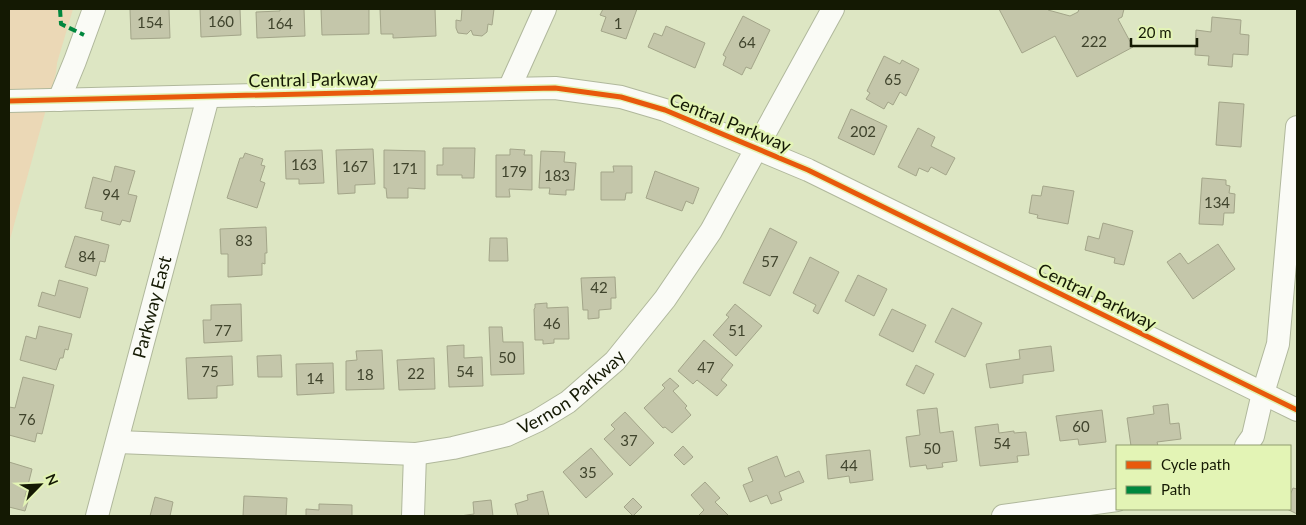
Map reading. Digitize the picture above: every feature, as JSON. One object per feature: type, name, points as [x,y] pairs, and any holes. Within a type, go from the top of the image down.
[{"type":"street","points":[[59,100],[94,9]]},
{"type":"street","points":[[509,89],[545,9]]},
{"type":"street","name":"Vernon Parkway","points":[[118,442],[415,454],[453,448],[507,435],[537,422],[568,402],[615,361],[665,299],[711,231],[833,9]]},
{"type":"street","name":"Central Parkway","points":[[9,101],[555,88],[621,97],[665,110],[808,170],[1297,410]]},
{"type":"street","name":"Parkway East","points":[[97,516],[208,97]]},
{"type":"street","points":[[1247,445],[1253,436],[1278,344],[1297,128]]},
{"type":"street","points":[[413,516],[415,454]]},
{"type":"street","points":[[1012,516],[1116,500]]},
{"type":"shaded area","points":[[9,9],[73,9],[9,243]]},
{"type":"building","points":[[130,9],[169,9],[170,38],[131,39]]},
{"type":"building","points":[[200,9],[240,9],[241,35],[201,37]]},
{"type":"building","points":[[280,9],[304,9],[305,36],[257,38],[256,12],[280,11]]},
{"type":"building","points":[[321,9],[369,9],[369,34],[322,35]]},
{"type":"building","points":[[380,9],[435,9],[436,36],[393,38],[393,34],[381,34]]},
{"type":"building","points":[[462,9],[494,9],[492,25],[488,24],[487,32],[482,36],[473,35],[471,30],[467,34],[458,33],[456,20],[461,21]]},
{"type":"building","points":[[603,9],[637,9],[626,39],[601,31],[606,17],[600,15]]},
{"type":"building","points":[[999,9],[1047,9],[1070,16],[1078,12],[1079,9],[1124,9],[1122,17],[1118,19],[1133,47],[1077,77],[1055,36],[1022,53]]},
{"type":"building","points":[[743,16],[770,30],[751,69],[746,67],[742,75],[723,65],[726,57],[723,55]]},
{"type":"building","points":[[1212,17],[1241,20],[1240,34],[1249,35],[1248,55],[1233,54],[1232,67],[1208,65],[1209,56],[1195,55],[1196,30],[1211,32]]},
{"type":"building","points":[[666,26],[705,43],[695,68],[648,47],[654,33],[662,36]]},
{"type":"building","points":[[884,56],[900,64],[902,60],[919,69],[906,96],[900,92],[893,105],[888,102],[884,109],[866,99],[870,93],[867,91]]},
{"type":"building","points":[[1219,102],[1244,104],[1241,147],[1216,145]]},
{"type":"building","points":[[851,109],[887,126],[874,155],[838,138]]},
{"type":"building","points":[[918,128],[935,137],[931,146],[955,158],[946,175],[931,167],[928,172],[919,168],[916,176],[898,167]]},
{"type":"building","points":[[443,148],[475,148],[474,178],[462,178],[462,175],[437,175],[437,165],[443,165]]},
{"type":"building","points":[[373,149],[375,184],[355,185],[355,193],[338,194],[336,150]]},
{"type":"building","points":[[510,149],[525,150],[524,155],[532,155],[532,190],[509,189],[510,197],[496,197],[496,155],[510,155]]},
{"type":"building","points":[[322,150],[324,183],[299,184],[299,179],[286,179],[285,151]]},
{"type":"building","points":[[384,150],[425,151],[425,189],[408,188],[408,198],[387,198],[386,188],[384,188]]},
{"type":"building","points":[[541,151],[565,152],[564,162],[576,163],[574,190],[566,190],[566,195],[549,194],[550,188],[539,188]]},
{"type":"building","points":[[245,153],[263,159],[261,165],[265,166],[260,181],[265,183],[257,208],[227,198],[240,158],[243,158]]},
{"type":"building","points":[[115,166],[135,171],[128,194],[137,196],[130,222],[122,220],[120,225],[101,220],[103,212],[85,208],[93,177],[111,182]]},
{"type":"building","points":[[613,166],[632,166],[632,193],[626,193],[625,200],[601,200],[601,172],[614,172]]},
{"type":"building","points":[[655,171],[699,188],[693,204],[686,201],[682,211],[646,198]]},
{"type":"building","points":[[1202,178],[1226,180],[1226,185],[1230,186],[1229,193],[1235,194],[1234,213],[1224,213],[1223,225],[1199,224]]},
{"type":"building","points":[[1043,186],[1074,191],[1068,224],[1037,218],[1038,215],[1029,213],[1032,195],[1041,196]]},
{"type":"building","points":[[1103,223],[1133,231],[1124,265],[1114,263],[1115,258],[1085,250],[1088,236],[1099,239]]},
{"type":"building","points":[[266,227],[267,253],[265,253],[265,264],[262,263],[262,275],[228,277],[228,254],[221,254],[220,229]]},
{"type":"building","points":[[770,228],[797,242],[770,296],[743,283]]},
{"type":"building","points":[[75,236],[109,245],[105,262],[100,261],[96,276],[65,267]]},
{"type":"building","points":[[490,238],[507,238],[508,261],[489,261]]},
{"type":"building","points":[[1218,244],[1235,269],[1193,299],[1167,262],[1180,253],[1188,264]]},
{"type":"building","points":[[810,257],[839,272],[818,314],[813,311],[816,305],[793,293]]},
{"type":"building","points":[[858,275],[887,289],[874,316],[845,301]]},
{"type":"building","points":[[615,277],[616,298],[611,298],[611,309],[599,310],[599,318],[588,319],[588,310],[583,310],[581,278]]},
{"type":"building","points":[[59,280],[88,288],[80,318],[38,306],[42,292],[55,296]]},
{"type":"building","points":[[547,303],[547,308],[568,307],[569,339],[554,339],[554,343],[543,344],[543,340],[535,340],[535,304]]},
{"type":"building","points":[[241,304],[242,341],[204,343],[203,320],[211,320],[211,305]]},
{"type":"building","points":[[735,304],[762,326],[736,356],[713,335],[729,317],[726,315]]},
{"type":"building","points":[[952,308],[982,323],[965,357],[935,342]]},
{"type":"building","points":[[892,309],[926,325],[913,352],[879,335]]},
{"type":"building","points":[[39,326],[72,334],[68,350],[65,349],[63,358],[60,358],[56,370],[20,360],[26,336],[36,339]]},
{"type":"building","points":[[489,327],[502,327],[503,342],[523,342],[524,374],[491,375]]},
{"type":"building","points":[[704,340],[733,365],[721,380],[727,385],[717,396],[697,380],[693,384],[678,371]]},
{"type":"building","points":[[464,345],[464,358],[482,357],[483,386],[449,387],[447,346]]},
{"type":"building","points":[[1051,346],[1054,371],[1023,375],[1023,383],[990,388],[986,364],[1020,359],[1019,350]]},
{"type":"building","points":[[382,350],[384,389],[346,390],[346,361],[357,360],[356,351]]},
{"type":"building","points":[[281,355],[282,377],[258,377],[257,356]]},
{"type":"building","points":[[232,356],[233,385],[217,386],[217,398],[188,399],[186,358]]},
{"type":"building","points":[[434,358],[435,389],[399,390],[397,360]]},
{"type":"building","points":[[333,363],[334,393],[297,395],[296,364]]},
{"type":"building","points":[[916,365],[934,374],[924,394],[906,385]]},
{"type":"building","points":[[23,377],[54,385],[42,434],[37,433],[35,442],[9,435],[9,407],[15,408]]},
{"type":"building","points":[[670,378],[679,386],[673,391],[687,406],[685,408],[691,415],[672,433],[665,427],[663,428],[644,408],[665,388],[662,385]]},
{"type":"building","points":[[1168,404],[1170,424],[1179,423],[1181,439],[1157,442],[1158,445],[1131,445],[1127,418],[1154,414],[1153,406]]},
{"type":"building","points":[[937,408],[940,433],[953,431],[957,461],[942,463],[943,467],[927,469],[926,465],[910,467],[906,437],[920,435],[917,410]]},
{"type":"building","points":[[1102,410],[1106,442],[1079,445],[1078,439],[1060,441],[1056,416]]},
{"type":"building","points":[[625,412],[654,443],[630,466],[604,439],[615,429],[611,425]]},
{"type":"building","points":[[998,424],[999,433],[1026,432],[1029,455],[1017,456],[1018,462],[980,466],[975,427]]},
{"type":"building","points":[[683,446],[693,457],[684,465],[674,455]]},
{"type":"building","points":[[591,448],[613,474],[586,498],[563,472]]},
{"type":"building","points":[[870,450],[873,480],[850,483],[849,476],[828,479],[826,455]]},
{"type":"building","points":[[777,456],[785,477],[799,471],[804,482],[779,492],[782,500],[771,504],[767,495],[750,502],[743,485],[753,481],[748,468]]},
{"type":"building","points":[[9,462],[32,469],[25,497],[29,498],[25,511],[9,507]]},
{"type":"building","points":[[705,482],[720,498],[715,502],[729,516],[698,516],[704,510],[691,495]]},
{"type":"building","points":[[1293,488],[1297,489],[1297,514],[1289,510],[1291,510],[1291,493]]},
{"type":"building","points":[[543,491],[549,516],[518,516],[515,504],[528,500],[527,495]]},
{"type":"building","points":[[244,496],[287,498],[286,516],[243,516]]},
{"type":"building","points":[[155,497],[173,502],[170,516],[150,516]]},
{"type":"building","points":[[633,498],[642,507],[633,516],[624,507]]},
{"type":"building","points":[[491,500],[493,516],[460,516],[474,514],[473,502]]},
{"type":"building","points":[[319,504],[352,505],[352,516],[306,516],[306,509],[319,510]]},
{"type":"marked path","points":[[60,9],[61,24],[84,35]]},
{"type":"cycle path","points":[[9,101],[555,88],[621,97],[665,110],[808,170],[1297,410]]}]
